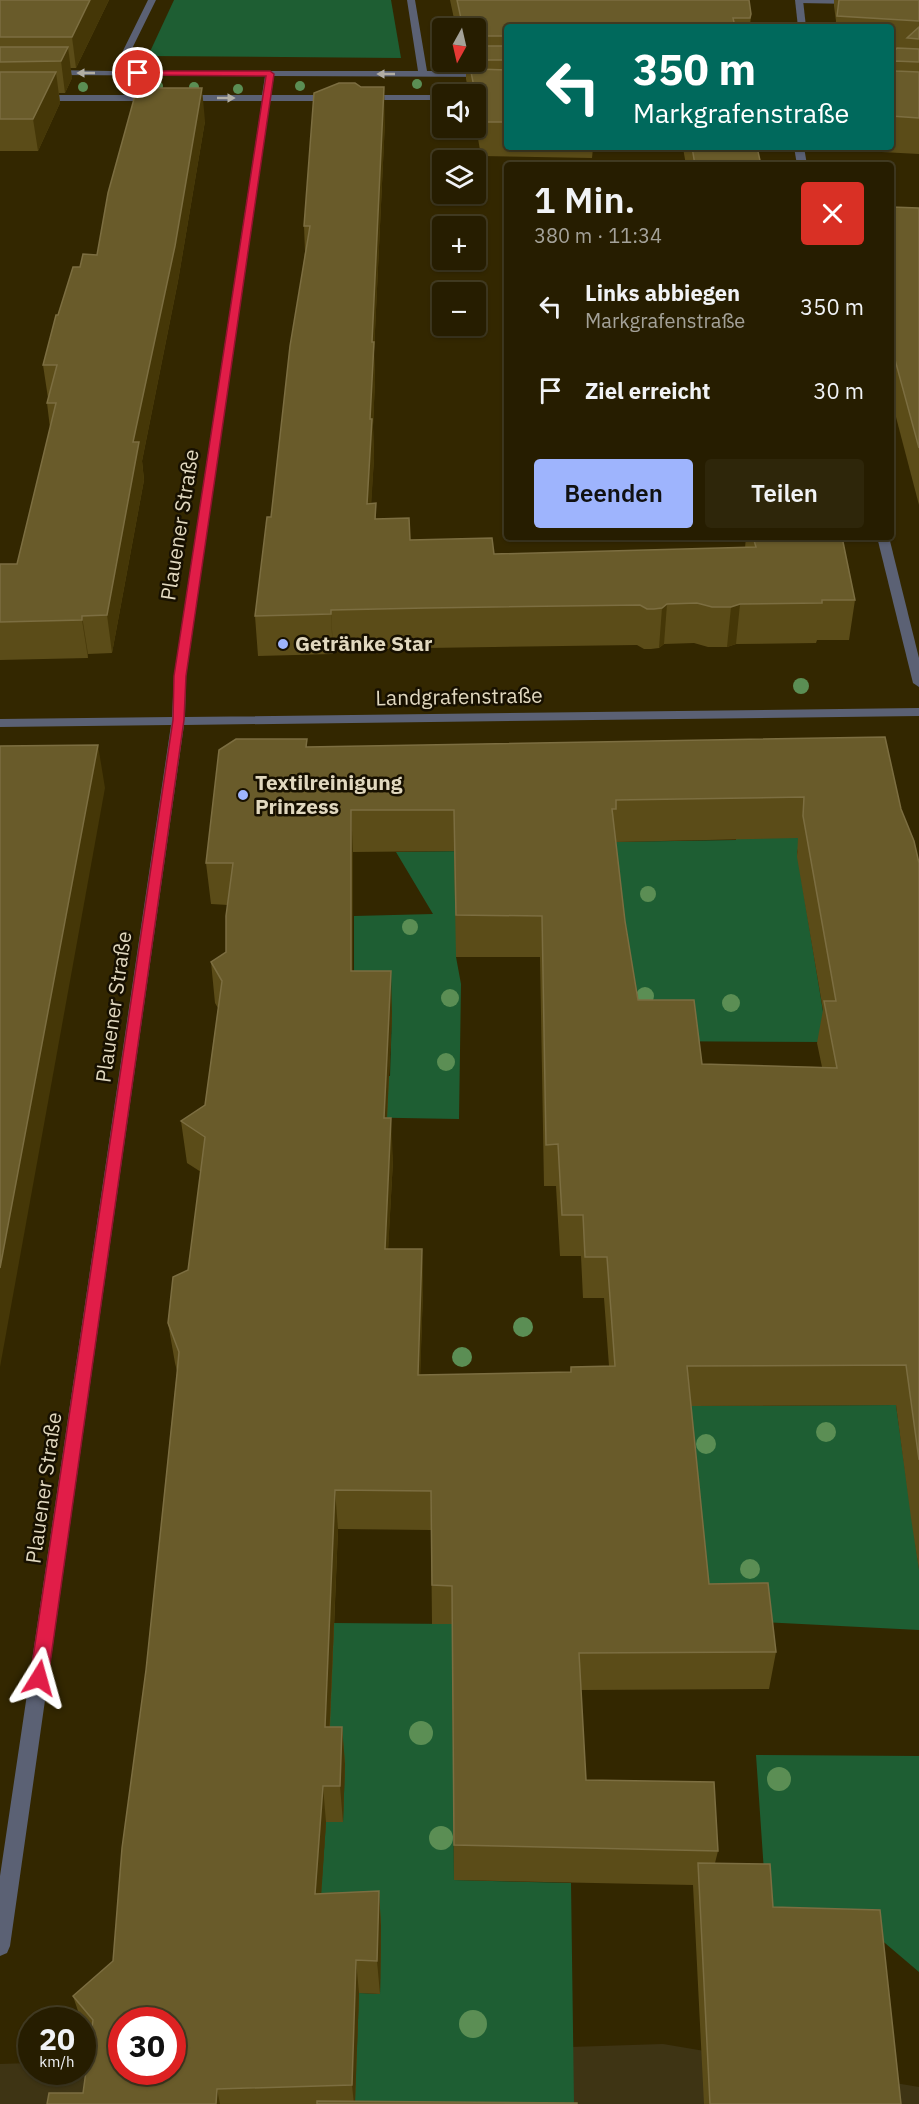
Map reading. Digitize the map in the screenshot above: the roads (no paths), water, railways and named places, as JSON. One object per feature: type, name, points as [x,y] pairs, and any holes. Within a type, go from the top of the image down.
[{"type":"street","points":[[116,73],[152,0]]},
{"type":"street","points":[[411,0],[423,74]]},
{"type":"street","points":[[802,24],[799,0],[860,3]]},
{"type":"street","points":[[46,73],[504,74]]},
{"type":"street","name":"Plauener Straße","points":[[0,1946],[178,720],[180,676],[270,74]]},
{"type":"street","points":[[0,98],[162,98]]},
{"type":"street","points":[[174,98],[338,98]]},
{"type":"street","points":[[350,98],[432,98]]},
{"type":"street","points":[[884,540],[919,683]]},
{"type":"street","name":"Landgrafenstraße","points":[[0,723],[919,712]]},
{"type":"place","name":"Getränke Star","points":[[283,644]]},
{"type":"place","name":"Textilreinigung Prinzess","points":[[243,795]]}]
